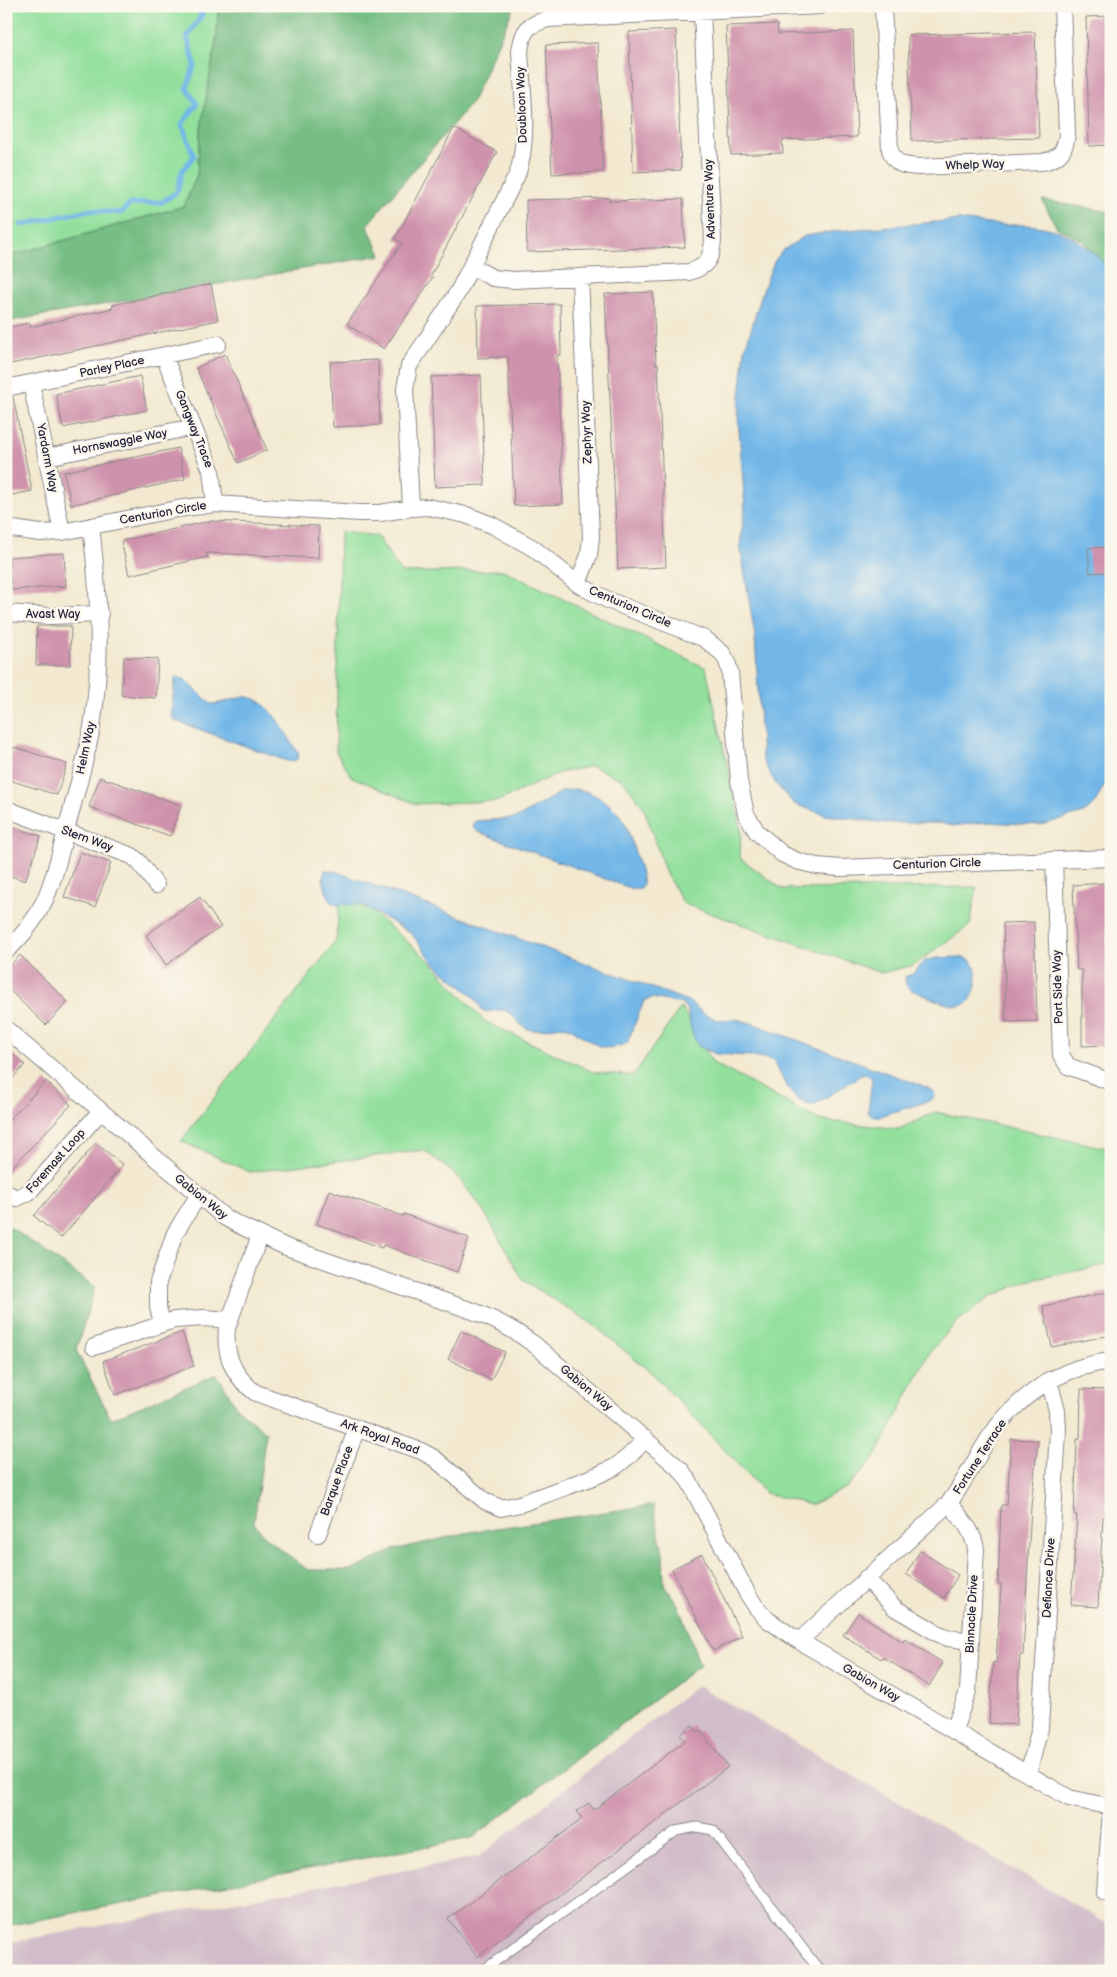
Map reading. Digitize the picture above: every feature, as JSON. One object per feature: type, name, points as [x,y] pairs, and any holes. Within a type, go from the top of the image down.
[{"type":"street","name":"Doubloon Way","points":[[411,508],[406,377],[414,356],[458,292],[517,175],[523,159],[520,51],[526,28],[548,19],[820,6]]},
{"type":"street","name":"Whelp Way","points":[[883,6],[890,150],[893,158],[898,163],[905,166],[919,167],[1042,162],[1058,158],[1064,151],[1068,132],[1062,6]]},
{"type":"street","name":"Adventure Way","points":[[471,266],[493,278],[503,280],[690,272],[708,264],[712,253],[713,241],[702,12]]},
{"type":"street","name":"Zephyr Way","points":[[578,584],[590,555],[591,537],[580,277]]},
{"type":"street","name":"Parley Place","points":[[6,388],[218,344]]},
{"type":"street","name":"Gangway Trace","points":[[164,356],[211,470],[215,504]]},
{"type":"street","name":"Yardarm Way","points":[[32,383],[62,532]]},
{"type":"street","name":"Hornswaggle Way","points":[[47,457],[193,427]]},
{"type":"street","name":"Centurion Circle","points":[[6,528],[40,533],[62,532],[177,509],[215,504],[366,513],[380,513],[411,508],[444,509],[492,524],[533,548],[578,584],[608,600],[695,635],[714,645],[722,653],[730,672],[739,782],[746,814],[757,832],[782,854],[797,861],[817,866],[840,868],[1111,858]]},
{"type":"street","name":"Helm Way","points":[[6,951],[35,921],[49,891],[92,727],[100,614],[91,526]]},
{"type":"street","name":"Avast Way","points":[[6,613],[50,616],[100,614]]},
{"type":"street","name":"Stern Way","points":[[6,809],[132,856],[140,862],[156,885]]},
{"type":"street","name":"Port Side Way","points":[[1054,860],[1061,1055],[1068,1066],[1111,1082]]},
{"type":"street","name":"Gabion Way","points":[[6,1029],[224,1217],[286,1247],[497,1320],[516,1331],[535,1345],[681,1470],[690,1483],[747,1593],[768,1620],[799,1641],[1070,1798],[1111,1809]]},
{"type":"street","name":"Foremast Loop","points":[[6,1193],[17,1198],[29,1192],[101,1111]]},
{"type":"street","points":[[162,1324],[158,1307],[158,1282],[175,1233],[198,1196]]},
{"type":"street","name":"Ark Royal Road","points":[[260,1235],[230,1320],[226,1339],[230,1360],[240,1379],[256,1393],[421,1451],[434,1458],[485,1501],[501,1508],[520,1504],[615,1467],[630,1456],[646,1439]]},
{"type":"street","points":[[94,1347],[162,1324],[190,1318],[230,1320]]},
{"type":"street","name":"Fortune Terrace","points":[[799,1641],[949,1503],[1000,1423],[1021,1401],[1049,1380],[1080,1368],[1111,1362]]},
{"type":"street","name":"Defiance Drive","points":[[1028,1774],[1040,1728],[1057,1441],[1057,1411],[1049,1380]]},
{"type":"street","name":"Barque Place","points":[[318,1534],[357,1428]]},
{"type":"street","name":"Binnacle Drive","points":[[949,1503],[974,1537],[976,1549],[968,1692],[954,1730]]},
{"type":"street","points":[[866,1578],[895,1608],[936,1633],[948,1638],[971,1641]]},
{"type":"street","points":[[1105,1892],[1111,1809]]},
{"type":"lane","points":[[482,1971],[676,1831],[697,1827],[712,1830],[816,1966],[824,1971]]},
{"type":"shaded area","points":[[697,1685],[1111,1926],[1111,1971],[6,1971],[6,1943],[478,1857]]},
{"type":"green space","points":[[6,6],[218,6],[217,35],[200,134],[197,175],[184,206],[6,257]]},
{"type":"green space","points":[[218,6],[513,6],[513,9],[472,102],[367,225],[381,255],[6,322],[6,257],[184,206],[197,175],[200,134],[217,35]]},
{"type":"green space","points":[[1042,200],[1111,212],[1111,269],[1080,239],[1057,228]]},
{"type":"green space","points":[[340,532],[377,536],[401,573],[503,570],[706,668],[741,827],[740,858],[782,889],[977,887],[970,925],[914,965],[881,973],[684,904],[666,874],[644,808],[623,780],[592,766],[559,773],[498,801],[416,804],[352,777],[336,752]]},
{"type":"green space","points":[[340,897],[370,910],[431,962],[484,1021],[593,1072],[633,1076],[681,1007],[713,1063],[819,1120],[899,1129],[936,1112],[1111,1149],[1111,1264],[1026,1281],[989,1298],[957,1322],[929,1353],[875,1458],[847,1487],[811,1505],[765,1493],[653,1374],[591,1323],[523,1280],[482,1208],[456,1175],[424,1150],[250,1172],[181,1141],[336,941]]},
{"type":"green space","points":[[6,1224],[95,1287],[76,1350],[111,1419],[217,1374],[237,1408],[266,1432],[254,1523],[266,1538],[308,1570],[353,1570],[393,1550],[470,1532],[653,1505],[663,1553],[664,1584],[678,1605],[700,1665],[472,1838],[6,1926]]},
{"type":"water","points":[[959,220],[999,225],[1029,225],[1056,230],[1068,235],[1090,250],[1111,271],[1111,752],[1109,776],[1094,805],[1084,813],[1041,825],[986,822],[953,826],[939,823],[886,823],[826,815],[794,804],[776,784],[762,759],[755,636],[740,545],[745,508],[738,416],[745,349],[763,290],[774,262],[782,251],[805,236],[837,231]]},
{"type":"water","points":[[178,677],[186,681],[211,704],[245,697],[254,698],[262,703],[283,728],[299,754],[297,759],[293,762],[284,760],[176,721],[171,716],[175,679]]},
{"type":"water","points":[[575,789],[601,798],[621,817],[631,839],[640,870],[643,884],[640,888],[633,889],[627,887],[476,831],[473,827],[473,823],[476,821],[517,818],[563,791]]},
{"type":"water","points":[[325,870],[334,871],[373,885],[688,1001],[704,1014],[718,1020],[736,1019],[751,1023],[928,1088],[934,1092],[935,1097],[929,1101],[880,1116],[871,1116],[868,1111],[872,1079],[867,1074],[861,1075],[814,1105],[806,1104],[799,1100],[789,1089],[773,1060],[753,1056],[716,1054],[698,1046],[692,1033],[687,1010],[683,1004],[652,998],[644,1001],[627,1043],[619,1046],[601,1047],[568,1027],[560,1026],[537,1030],[525,1028],[506,1011],[483,1011],[474,997],[434,963],[411,933],[360,904],[337,905],[331,902],[323,878]]},
{"type":"water","points":[[937,958],[964,958],[971,961],[974,965],[977,978],[976,985],[972,998],[968,1002],[958,1006],[951,1005],[911,990],[906,985],[905,977],[913,974],[924,961]]},
{"type":"building","points":[[1111,16],[1111,145],[1089,146],[1086,17]]},
{"type":"building","points":[[777,24],[778,34],[853,31],[857,137],[782,140],[783,153],[731,155],[726,26]]},
{"type":"building","points":[[676,30],[681,170],[633,172],[629,32]]},
{"type":"building","points":[[1035,32],[1039,138],[912,141],[908,35]]},
{"type":"building","points":[[598,43],[603,172],[552,174],[546,45]]},
{"type":"building","points":[[454,128],[497,152],[431,275],[433,277],[384,349],[347,324],[402,243],[395,239]]},
{"type":"building","points":[[609,198],[609,201],[683,199],[685,247],[527,252],[526,200]]},
{"type":"building","points":[[211,284],[218,320],[6,365],[6,328],[30,323],[30,327],[113,308],[112,305]]},
{"type":"building","points":[[653,292],[656,364],[658,364],[666,567],[618,569],[605,294]]},
{"type":"building","points":[[560,304],[561,355],[557,355],[563,504],[514,506],[508,357],[478,358],[477,306]]},
{"type":"building","points":[[225,354],[267,450],[238,463],[196,368]]},
{"type":"building","points":[[378,360],[380,425],[333,427],[330,362]]},
{"type":"building","points":[[481,375],[485,485],[435,487],[431,377]]},
{"type":"building","points":[[140,376],[147,410],[63,428],[56,394]]},
{"type":"building","points":[[13,397],[32,491],[6,496],[6,398]]},
{"type":"building","points":[[178,448],[185,479],[71,505],[64,472]]},
{"type":"building","points":[[210,521],[319,526],[318,558],[207,553],[208,557],[129,575],[121,541]]},
{"type":"building","points":[[1108,547],[1110,572],[1090,573],[1088,548]]},
{"type":"building","points":[[64,553],[66,586],[11,590],[9,557]]},
{"type":"building","points":[[37,626],[71,626],[70,665],[36,665]]},
{"type":"building","points":[[124,657],[158,659],[156,698],[121,695]]},
{"type":"building","points":[[14,747],[67,764],[57,795],[6,779],[6,772]]},
{"type":"building","points":[[100,777],[181,805],[170,836],[89,807]]},
{"type":"building","points":[[10,826],[41,836],[25,881],[6,874],[6,835]]},
{"type":"building","points":[[80,852],[111,863],[95,907],[64,897]]},
{"type":"building","points":[[1105,883],[1109,979],[1111,979],[1111,1045],[1082,1046],[1082,970],[1077,970],[1073,885]]},
{"type":"building","points":[[200,897],[221,927],[166,965],[146,935]]},
{"type":"building","points":[[1034,922],[1037,1021],[1006,1022],[1003,923]]},
{"type":"building","points":[[20,955],[68,1002],[46,1025],[6,987],[6,970]]},
{"type":"building","points":[[6,1048],[25,1065],[6,1085]]},
{"type":"building","points":[[46,1081],[71,1105],[6,1174],[6,1123]]},
{"type":"building","points":[[96,1143],[123,1165],[61,1238],[34,1216]]},
{"type":"building","points":[[329,1190],[403,1216],[404,1214],[469,1238],[457,1272],[383,1245],[382,1248],[317,1224]]},
{"type":"building","points":[[1108,1292],[1111,1307],[1111,1335],[1052,1347],[1043,1306]]},
{"type":"building","points":[[461,1331],[505,1352],[491,1380],[448,1359]]},
{"type":"building","points":[[182,1332],[194,1366],[115,1395],[103,1361]]},
{"type":"building","points":[[1081,1389],[1111,1390],[1111,1441],[1107,1517],[1103,1517],[1098,1607],[1071,1605],[1077,1515],[1074,1515],[1077,1439],[1080,1439]]},
{"type":"building","points":[[1011,1439],[1038,1440],[1031,1506],[1023,1655],[1020,1655],[1016,1725],[989,1723],[993,1662],[996,1663],[1001,1584],[998,1584],[1001,1505],[1007,1505]]},
{"type":"building","points":[[920,1551],[958,1575],[944,1598],[906,1574]]},
{"type":"building","points":[[702,1554],[742,1636],[713,1651],[672,1569]]},
{"type":"building","points":[[858,1613],[903,1642],[905,1639],[943,1663],[929,1686],[843,1635]]},
{"type":"building","points":[[692,1725],[697,1732],[700,1730],[728,1767],[477,1957],[448,1919],[582,1819],[577,1811],[589,1803],[594,1810],[685,1741],[680,1735]]},
{"type":"waterway","points":[[21,225],[89,210],[121,213],[130,204],[162,202],[177,192],[182,171],[194,156],[182,124],[197,104],[187,88],[195,64],[187,37],[202,15],[194,6]]}]
